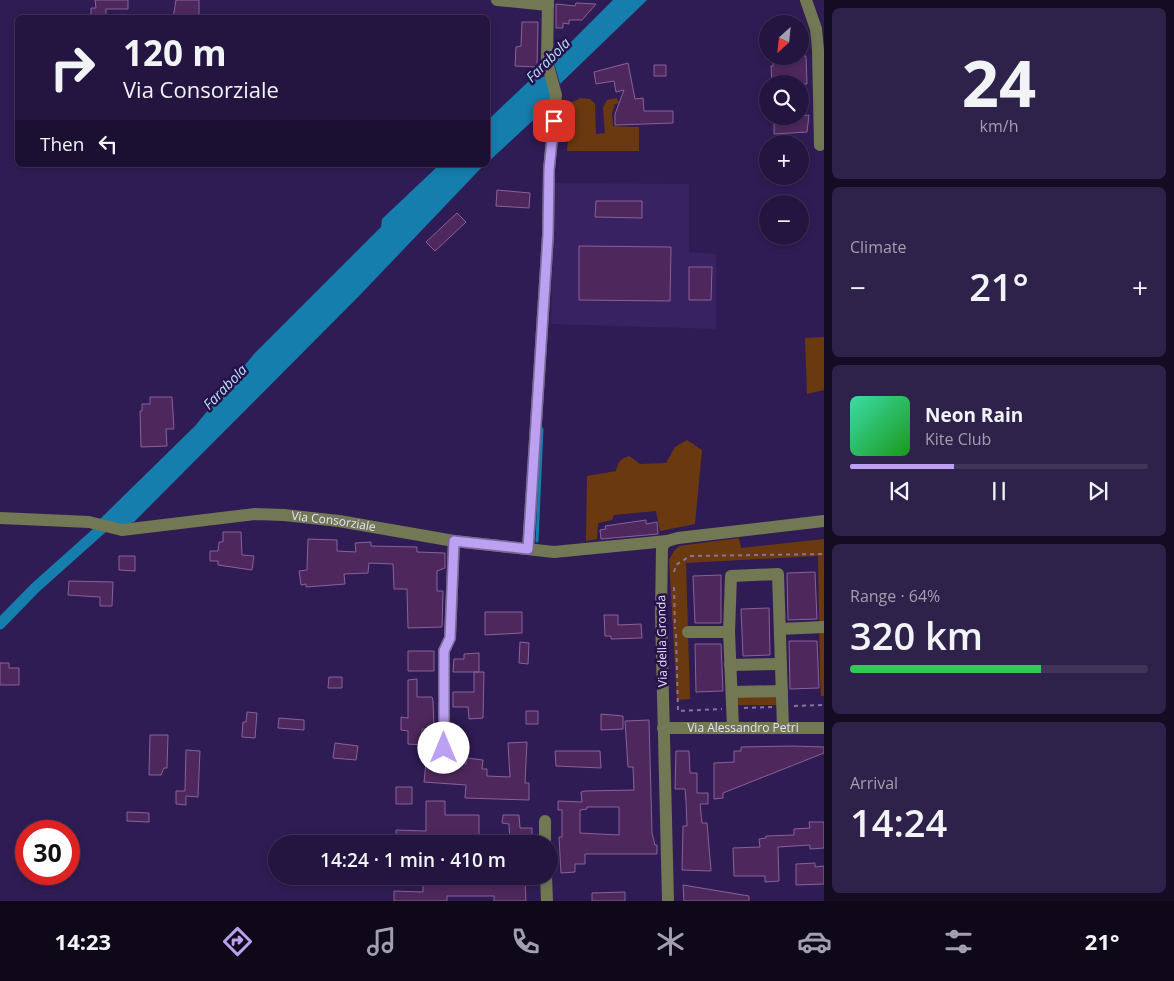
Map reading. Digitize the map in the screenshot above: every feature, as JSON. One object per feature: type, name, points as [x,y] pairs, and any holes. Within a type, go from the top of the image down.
[{"type":"street","points":[[497,0],[548,2],[547,62],[556,95],[549,170],[548,235],[528,549]]},
{"type":"street","points":[[806,0],[816,29],[822,90],[820,145]]},
{"type":"street","name":"Via Consorziale","points":[[0,518],[95,524],[114,529],[255,514],[284,515],[339,521],[454,541],[560,552],[668,541]]},
{"type":"street","points":[[668,541],[824,521]]},
{"type":"street","points":[[444,748],[444,651],[450,638],[454,541]]},
{"type":"street","name":"Via della Gronda","points":[[668,541],[662,546],[661,554],[663,728],[668,901]]},
{"type":"street","points":[[733,728],[729,632],[731,576],[778,574],[783,728]]},
{"type":"street","points":[[780,629],[824,627]]},
{"type":"street","points":[[688,632],[729,632]]},
{"type":"street","points":[[730,665],[781,664]]},
{"type":"street","points":[[732,692],[782,691]]},
{"type":"street","name":"Via Alessandro Petri","points":[[663,728],[824,728]]},
{"type":"street","points":[[545,821],[546,835]]},
{"type":"street","points":[[546,885],[547,901]]},
{"type":"path","points":[[824,554],[690,556],[676,565],[674,571],[678,711],[824,705]]},
{"type":"shaded area","points":[[581,98],[590,99],[595,104],[596,134],[605,133],[603,108],[607,100],[617,98],[619,103],[615,104],[612,113],[613,126],[639,127],[639,151],[567,151],[570,103]]},
{"type":"shaded area","points":[[554,183],[689,184],[689,252],[716,254],[716,329],[551,324]]},
{"type":"shaded area","points":[[824,337],[824,390],[807,394],[805,338]]},
{"type":"shaded area","points":[[687,440],[702,450],[695,524],[660,531],[656,511],[614,515],[612,520],[598,523],[597,539],[586,541],[587,476],[616,471],[620,461],[629,456],[640,464],[666,463],[675,447]]},
{"type":"shaded area","points":[[739,538],[741,548],[824,539],[824,696],[821,696],[820,677],[818,556],[686,563],[690,699],[677,700],[669,560],[679,546]]},
{"type":"shaded area","points":[[735,694],[779,694],[779,705],[736,705]]},
{"type":"water","points":[[613,0],[647,0],[560,84],[553,60]]},
{"type":"water","points":[[546,76],[553,102],[490,160],[490,118],[529,81]]},
{"type":"water","points":[[437,167],[482,167],[360,295],[134,522],[122,525],[100,519],[195,426],[254,354],[381,227],[382,219]]},
{"type":"building","points":[[95,0],[128,0],[128,9],[106,9],[106,15],[91,15],[91,8],[96,8]]},
{"type":"building","points":[[176,0],[199,0],[199,15],[174,15]]},
{"type":"building","points":[[576,3],[596,4],[582,20],[569,20],[569,24],[563,23],[563,28],[556,28],[556,4],[575,6]]},
{"type":"building","points":[[522,22],[538,22],[537,67],[515,66],[516,47],[521,46]]},
{"type":"building","points":[[628,63],[635,99],[643,98],[644,111],[673,111],[673,123],[615,125],[615,114],[624,90],[616,92],[614,81],[596,84],[594,72]]},
{"type":"building","points":[[654,65],[666,65],[666,76],[654,76]]},
{"type":"building","points":[[806,65],[807,75],[772,75],[771,66]]},
{"type":"building","points":[[774,125],[808,125],[807,132],[774,134]]},
{"type":"building","points":[[497,190],[530,193],[529,208],[496,206]]},
{"type":"building","points":[[596,201],[642,201],[642,218],[595,217]]},
{"type":"building","points":[[457,213],[466,222],[435,251],[426,242]]},
{"type":"building","points":[[579,246],[671,247],[670,301],[579,300]]},
{"type":"building","points":[[689,267],[712,267],[711,300],[689,300]]},
{"type":"building","points":[[150,397],[172,397],[174,429],[166,429],[167,446],[141,447],[140,411],[142,411],[142,404],[150,404]]},
{"type":"building","points":[[646,520],[646,524],[657,522],[658,534],[601,539],[600,530],[606,529],[605,526]]},
{"type":"building","points":[[223,532],[241,532],[242,555],[254,556],[252,570],[218,565],[218,561],[210,561],[210,551],[218,551],[219,542],[223,542]]},
{"type":"building","points":[[308,539],[337,540],[337,551],[356,552],[355,543],[371,542],[371,546],[417,547],[417,552],[445,553],[445,568],[437,571],[437,591],[443,591],[442,627],[408,628],[407,589],[394,589],[393,564],[369,563],[368,573],[344,574],[345,584],[306,587],[306,584],[301,585],[299,571],[307,570]]},
{"type":"building","points":[[119,556],[135,556],[135,571],[119,570]]},
{"type":"building","points":[[815,572],[817,619],[788,620],[787,573]]},
{"type":"building","points":[[721,575],[721,623],[695,623],[693,576]]},
{"type":"building","points":[[69,581],[113,582],[112,606],[100,606],[100,597],[68,595]]},
{"type":"building","points":[[769,608],[770,655],[743,656],[741,609]]},
{"type":"building","points":[[485,612],[522,612],[522,633],[485,635]]},
{"type":"building","points":[[604,615],[618,615],[618,625],[641,624],[642,638],[611,639],[611,636],[605,636]]},
{"type":"building","points":[[789,641],[817,641],[819,688],[790,689]]},
{"type":"building","points":[[520,642],[529,643],[528,664],[519,663]]},
{"type":"building","points":[[695,644],[721,644],[723,691],[696,692]]},
{"type":"building","points":[[408,651],[434,651],[434,671],[408,671]]},
{"type":"building","points":[[479,653],[479,672],[453,672],[454,659],[464,659],[464,654]]},
{"type":"building","points":[[0,663],[9,663],[9,668],[19,668],[19,685],[0,685]]},
{"type":"building","points":[[474,672],[484,672],[483,718],[469,719],[468,707],[453,707],[453,692],[474,692]]},
{"type":"building","points":[[329,677],[342,677],[342,688],[328,688]]},
{"type":"building","points":[[417,679],[417,697],[432,697],[433,700],[434,729],[422,729],[422,745],[408,744],[408,731],[401,730],[401,717],[408,718],[408,680]]},
{"type":"building","points":[[526,711],[538,711],[538,724],[526,724]]},
{"type":"building","points":[[247,712],[257,713],[255,738],[242,737],[243,722],[246,722]]},
{"type":"building","points":[[601,714],[623,716],[623,729],[601,730]]},
{"type":"building","points":[[279,718],[304,720],[304,730],[278,728]]},
{"type":"building","points":[[649,720],[652,833],[655,845],[657,845],[657,854],[585,854],[585,864],[575,864],[575,872],[561,873],[559,837],[562,837],[562,810],[558,810],[558,801],[582,802],[581,792],[585,791],[634,790],[633,767],[628,767],[625,721]],"holes":[[[587,807],[619,807],[619,835],[580,833],[580,810],[587,809]]]},
{"type":"building","points":[[150,735],[168,735],[167,768],[164,768],[161,775],[149,775]]},
{"type":"building","points":[[527,742],[525,783],[529,783],[529,800],[465,798],[466,785],[424,782],[426,762],[466,764],[467,758],[483,760],[482,769],[487,769],[487,776],[510,777],[508,743]]},
{"type":"building","points":[[335,743],[358,746],[356,760],[333,758]]},
{"type":"building","points":[[741,747],[824,747],[824,753],[723,793],[723,798],[714,799],[714,763],[734,762],[734,751],[741,751]]},
{"type":"building","points":[[186,750],[200,751],[198,797],[186,796],[186,805],[176,804],[176,791],[185,791]]},
{"type":"building","points":[[555,751],[600,751],[601,768],[556,766]]},
{"type":"building","points":[[676,751],[689,751],[690,773],[697,773],[697,793],[708,793],[708,804],[700,804],[702,823],[707,823],[711,871],[682,870],[683,826],[687,826],[686,801],[685,789],[675,789]]},
{"type":"building","points":[[396,787],[412,787],[412,804],[396,804]]},
{"type":"building","points":[[426,801],[445,801],[445,815],[479,815],[479,835],[396,835],[396,830],[426,831]]},
{"type":"building","points":[[127,812],[149,813],[149,822],[127,821]]},
{"type":"building","points":[[503,815],[519,815],[520,828],[532,828],[532,835],[510,835],[509,824],[502,823]]},
{"type":"building","points":[[809,822],[824,822],[824,848],[810,849],[810,845],[778,847],[779,881],[765,882],[765,876],[734,876],[733,848],[760,847],[759,839],[766,838],[766,836],[794,835],[794,829],[810,828]]},
{"type":"building","points":[[815,863],[815,867],[824,866],[824,884],[796,885],[796,864]]},
{"type":"building","points":[[423,885],[525,885],[526,901],[494,901],[494,896],[447,896],[447,901],[394,901],[394,891],[423,892]]},
{"type":"building","points":[[683,885],[749,896],[749,901],[684,901]]},
{"type":"building","points":[[625,892],[625,901],[592,901],[592,893]]},
{"type":"waterway","points":[[537,541],[542,429]]},
{"type":"waterway","name":"Farabola","points":[[0,624],[35,588],[110,521]]},
{"type":"route","points":[[444,748],[444,651],[450,638],[454,541],[528,549],[548,235],[549,170],[554,121]]}]
